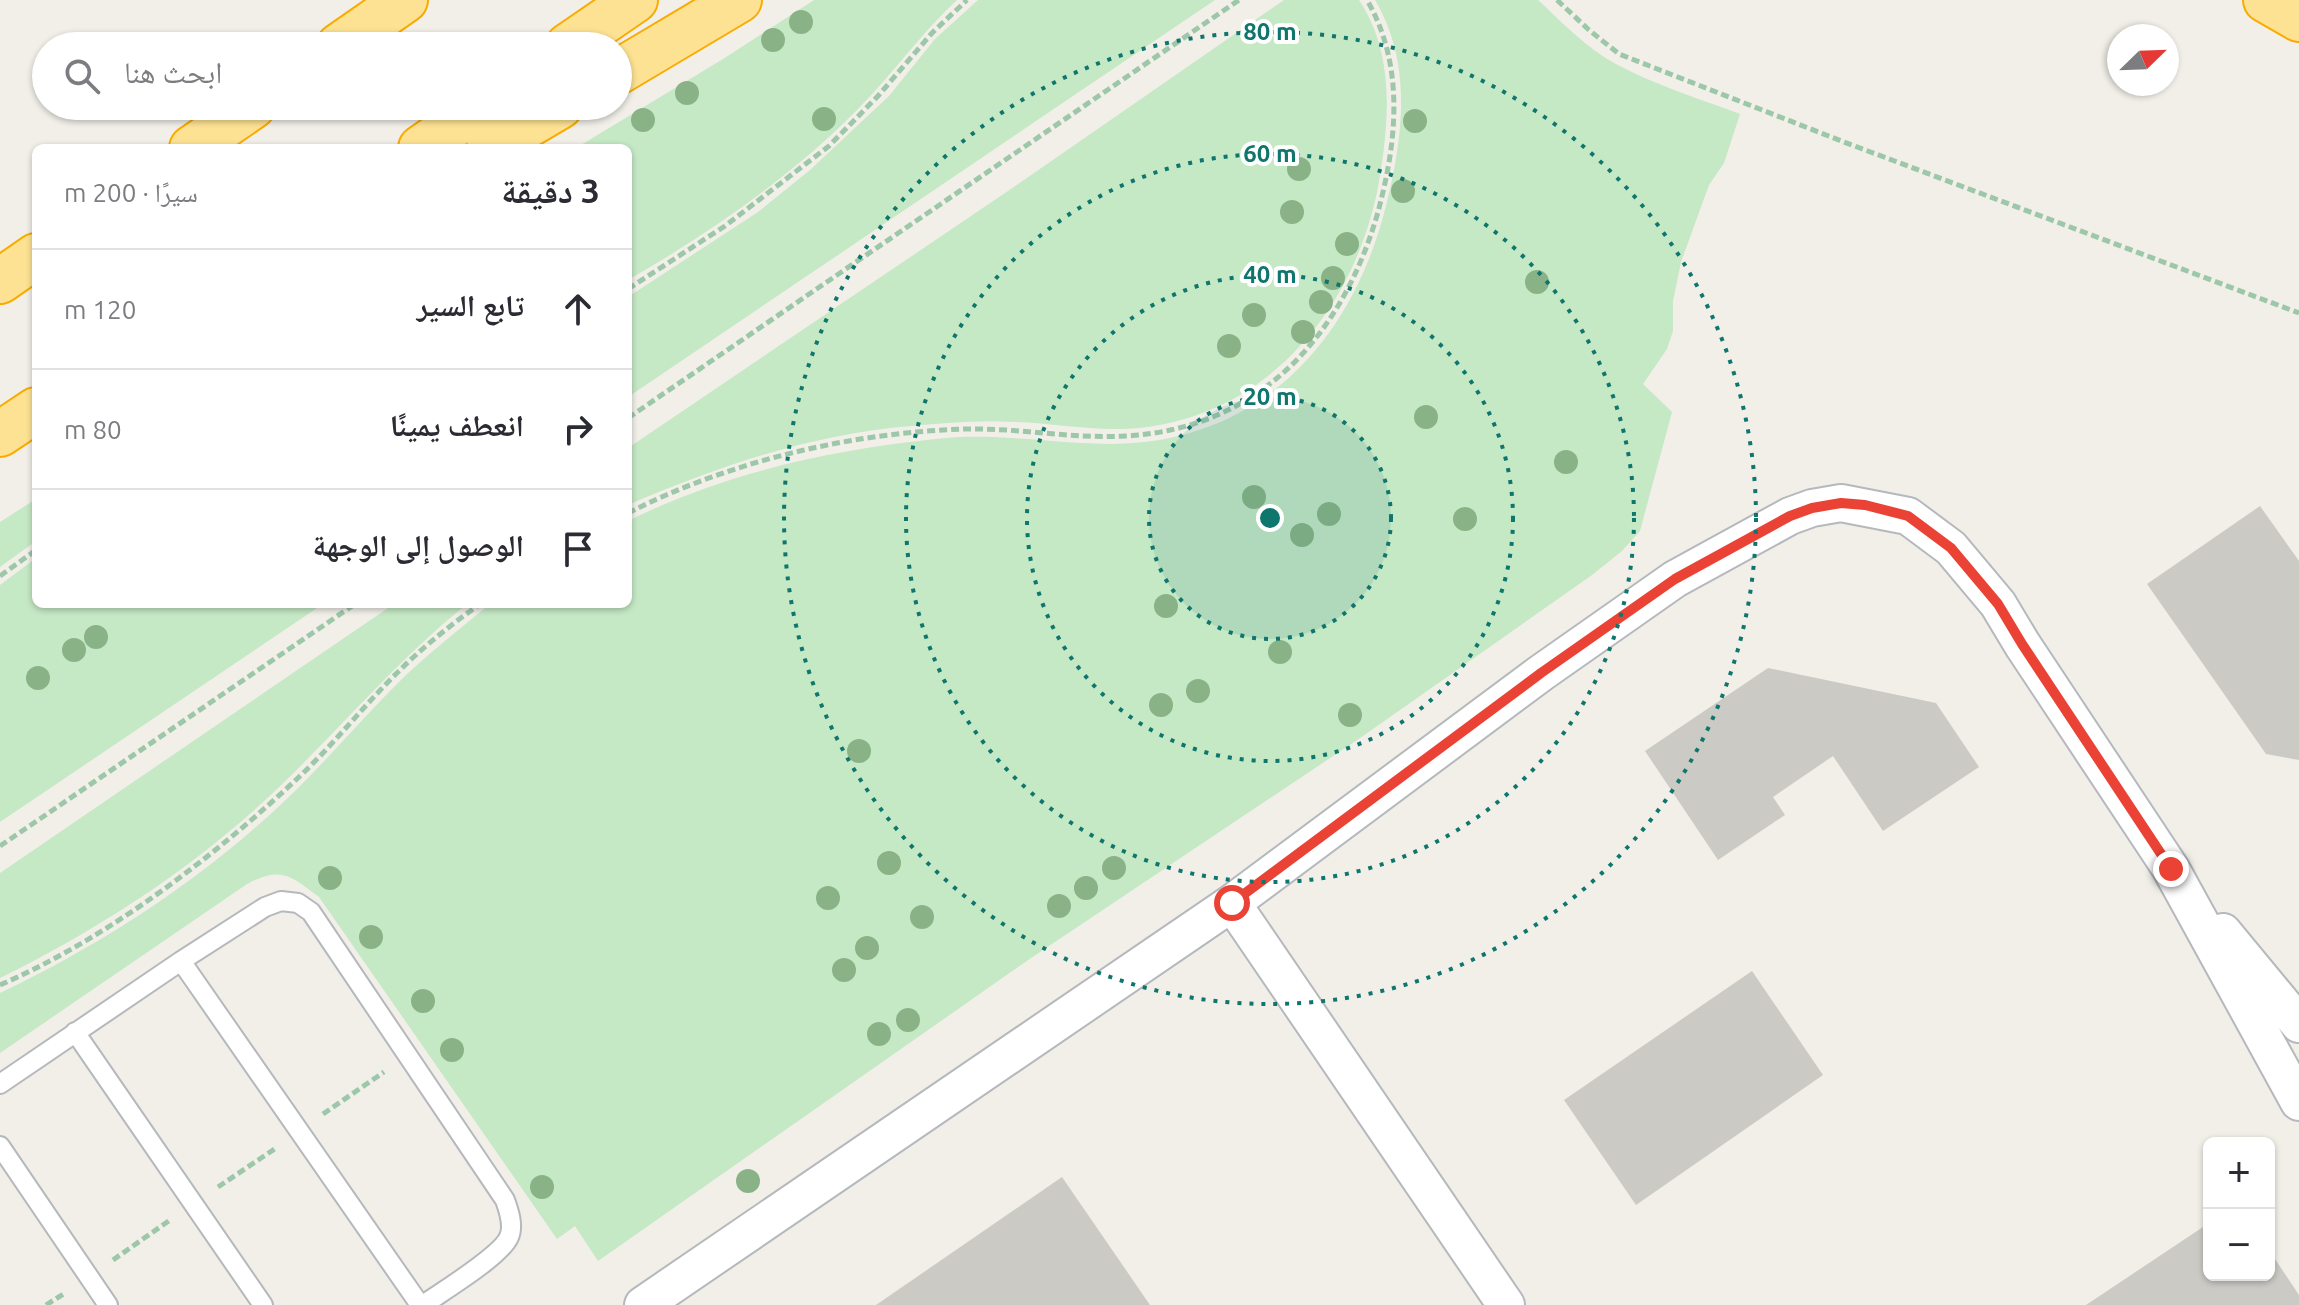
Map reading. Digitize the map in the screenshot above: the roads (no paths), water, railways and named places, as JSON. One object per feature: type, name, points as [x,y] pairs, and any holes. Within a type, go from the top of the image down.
[{"type":"highway","points":[[359,32],[405,0]]},
{"type":"highway","points":[[588,32],[635,0]]},
{"type":"highway","points":[[632,64],[739,0]]},
{"type":"highway","points":[[2266,0],[2299,19]]},
{"type":"highway","points":[[198,144],[233,120]]},
{"type":"highway","points":[[427,144],[461,120]]},
{"type":"highway","points":[[496,144],[536,120]]},
{"type":"highway","points":[[0,281],[32,259]]},
{"type":"highway","points":[[0,434],[32,413]]},
{"type":"street","points":[[643,1305],[1232,903],[1541,673],[1675,579],[1790,516],[1841,503],[1865,505],[1908,516],[1951,548],[1998,604],[2030,658],[2171,869],[2299,1102]]},
{"type":"street","points":[[2171,869],[2299,1024]]},
{"type":"street","points":[[1232,903],[1506,1305]]},
{"type":"lane","points":[[0,1084],[181,961],[265,907],[281,901],[298,903],[311,912],[505,1200],[510,1214],[511,1235],[502,1248],[422,1305],[181,961]]},
{"type":"lane","points":[[75,1032],[263,1305]]},
{"type":"lane","points":[[0,1146],[108,1305]]}]
